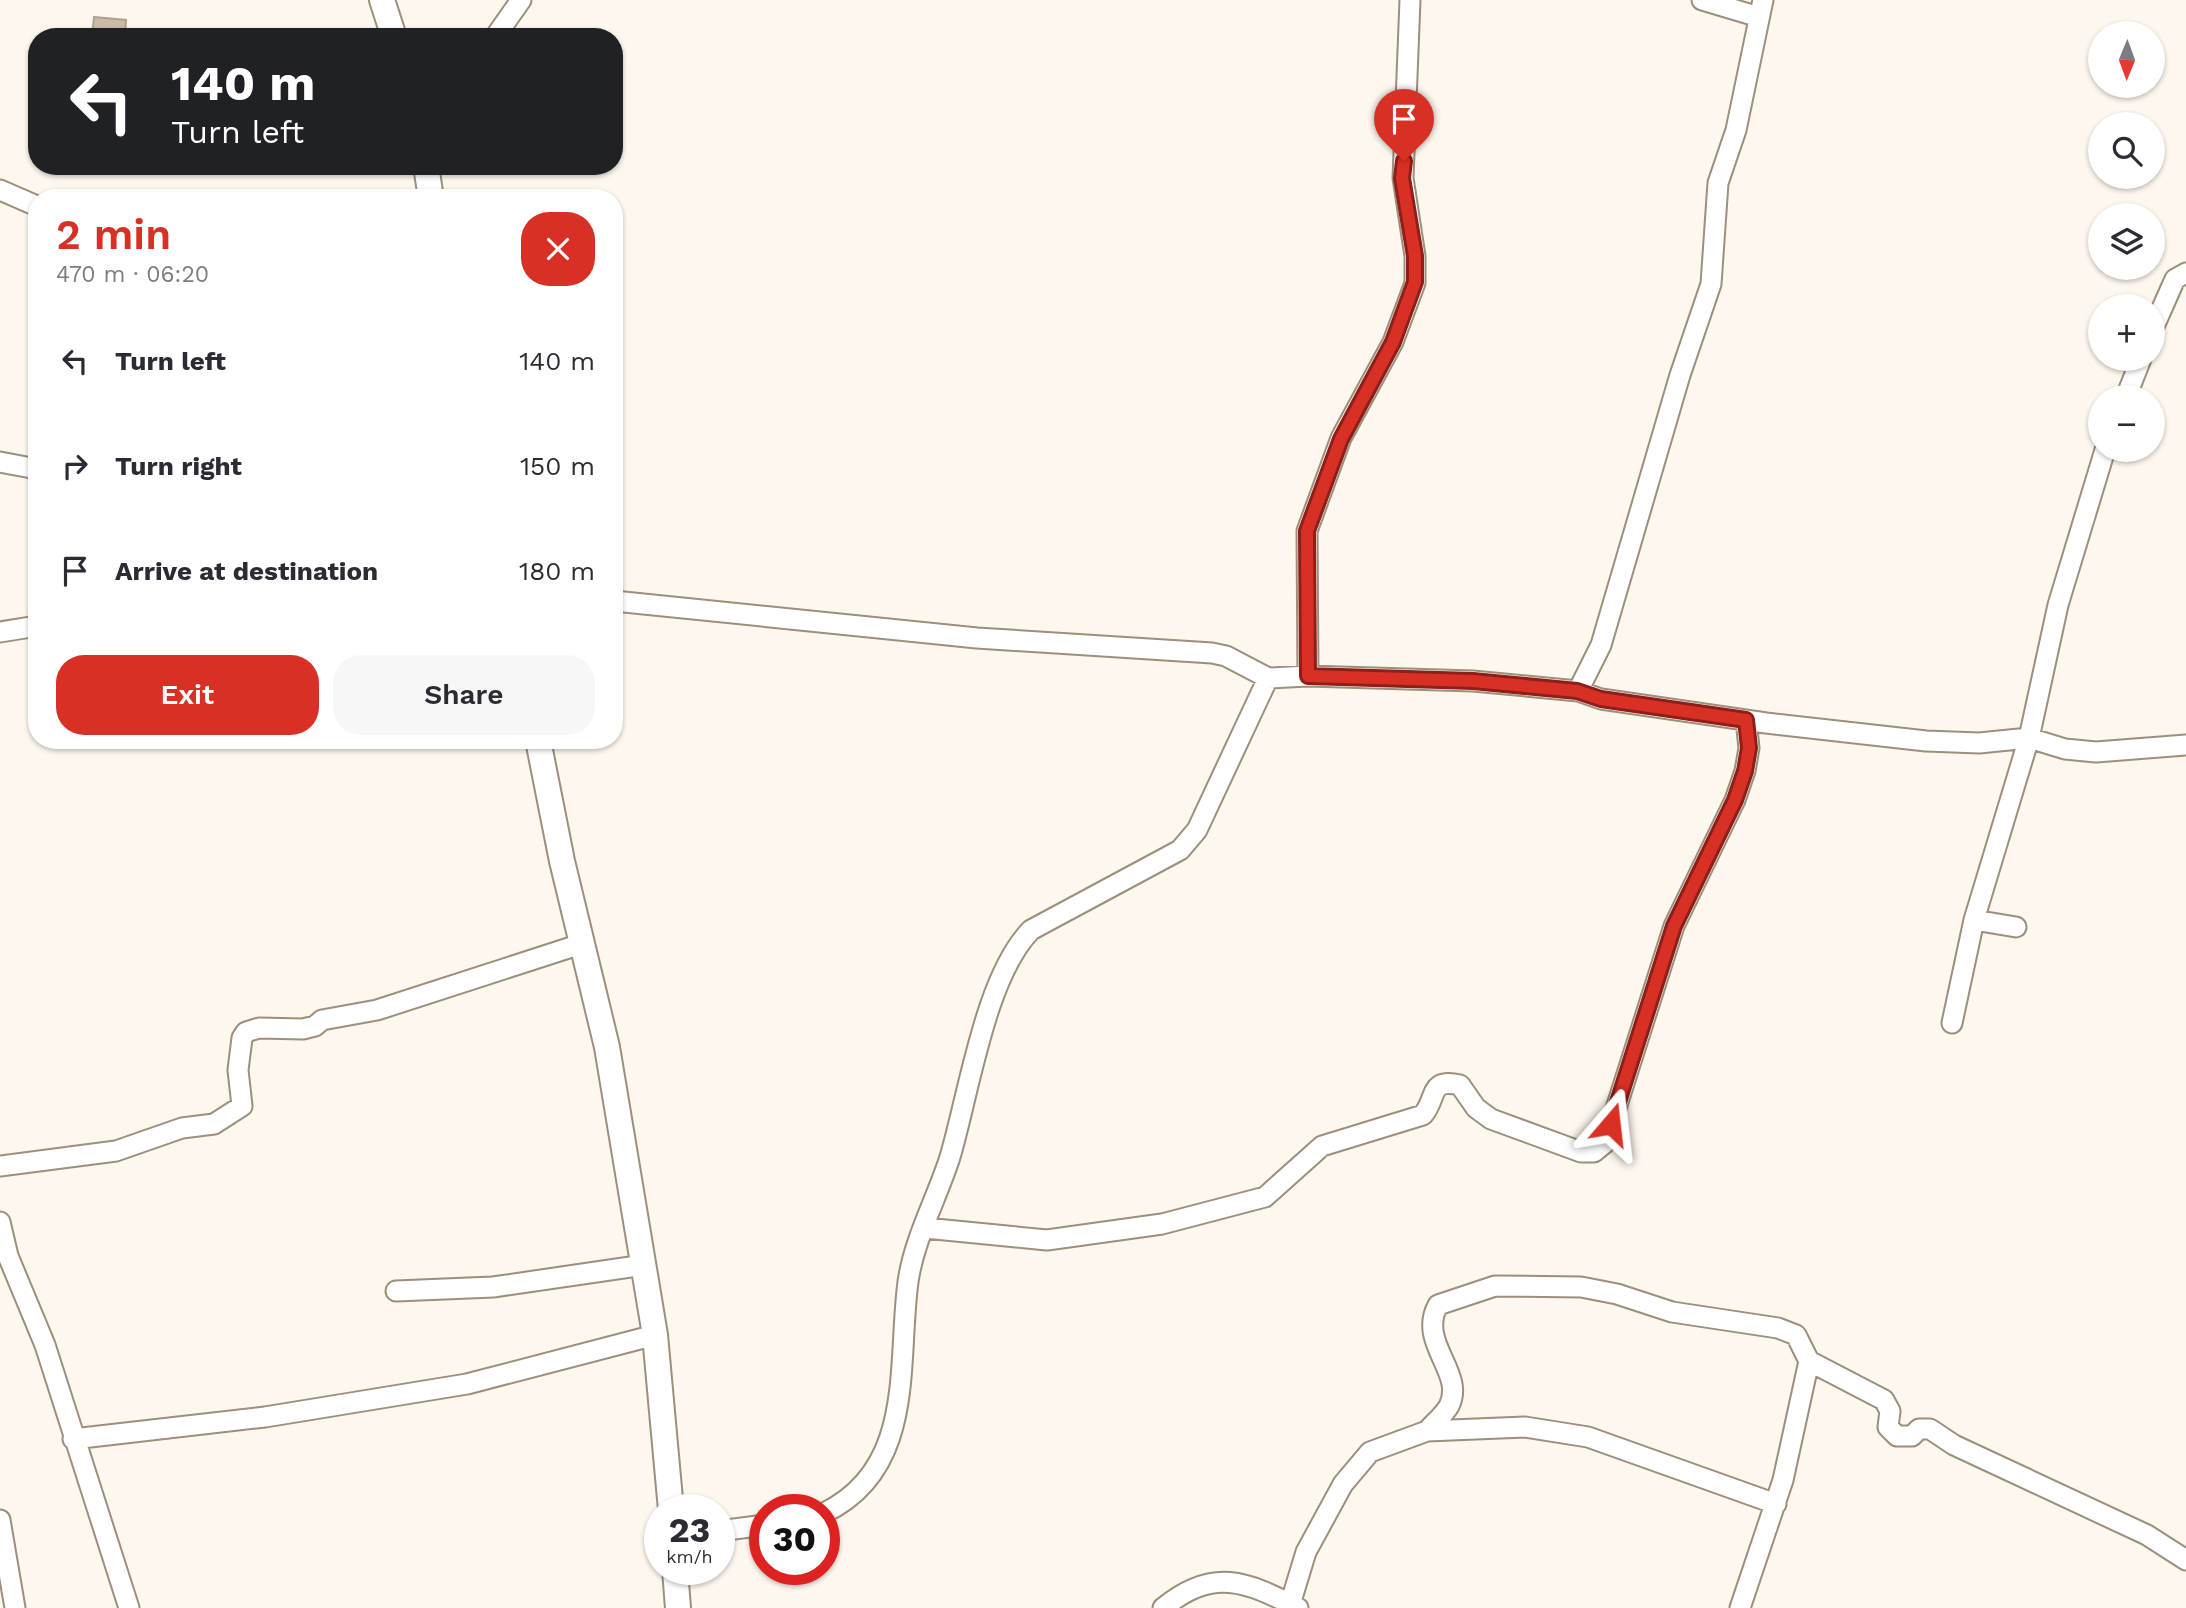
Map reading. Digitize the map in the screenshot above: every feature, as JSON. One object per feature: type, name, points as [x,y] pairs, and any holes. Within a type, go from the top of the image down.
[{"type":"street","points":[[382,0],[391,28]]},
{"type":"street","points":[[501,28],[521,0]]},
{"type":"street","points":[[1308,676],[1307,531],[1341,439],[1393,342],[1415,282],[1415,256],[1402,178],[1410,0]]},
{"type":"street","points":[[1577,691],[1601,645],[1679,375],[1698,329],[1711,284],[1718,183],[1736,130],[1761,8],[1702,0]]},
{"type":"street","points":[[0,190],[28,202]]},
{"type":"street","points":[[2165,300],[2175,279],[2186,273]]},
{"type":"street","points":[[0,462],[28,467]]},
{"type":"street","points":[[1952,1023],[1974,920],[2029,738],[2058,605],[2101,462]]},
{"type":"street","points":[[623,602],[977,638],[1212,653],[1226,656],[1268,678],[1308,676],[1473,681],[1577,691],[1601,699],[1746,720],[1926,741],[1979,743],[2029,738],[2065,749],[2096,752],[2186,745]]},
{"type":"street","points":[[0,632],[28,627]]},
{"type":"street","points":[[840,1504],[868,1477],[885,1452],[897,1415],[903,1376],[908,1280],[950,1156],[971,1071],[1001,978],[1018,942],[1031,930],[1180,850],[1196,830],[1268,678]]},
{"type":"street","points":[[925,1228],[1047,1240],[1162,1224],[1265,1197],[1322,1146],[1423,1115],[1430,1107],[1433,1091],[1439,1084],[1460,1086],[1476,1108],[1491,1119],[1581,1152],[1594,1152],[1605,1143],[1674,926],[1735,800],[1748,761],[1746,720]]},
{"type":"street","points":[[540,749],[581,944],[607,1047],[655,1335],[670,1494]]},
{"type":"street","points":[[1974,920],[2016,927]]},
{"type":"street","points":[[0,1166],[116,1151],[182,1128],[214,1124],[242,1106],[238,1070],[242,1038],[246,1032],[259,1028],[303,1029],[322,1020],[377,1010],[581,944]]},
{"type":"street","points":[[0,1222],[8,1256],[46,1345],[129,1608]]},
{"type":"street","points":[[396,1291],[493,1287],[644,1265]]},
{"type":"street","points":[[1427,1431],[1449,1406],[1452,1394],[1450,1380],[1431,1331],[1431,1318],[1438,1305],[1495,1286],[1581,1287],[1617,1294],[1672,1312],[1778,1328],[1796,1335],[1809,1361],[1884,1400],[1890,1411],[1888,1427],[1896,1436],[1913,1436],[1919,1429],[1930,1429],[1954,1445],[2147,1535],[2186,1560]]},
{"type":"street","points":[[74,1440],[265,1417],[467,1384],[655,1335]]},
{"type":"street","points":[[1740,1608],[1776,1504],[1809,1361]]},
{"type":"street","points":[[1163,1608],[1188,1590],[1210,1581],[1226,1580],[1242,1584],[1293,1607],[1306,1552],[1343,1484],[1370,1452],[1427,1431],[1525,1427],[1588,1437],[1776,1504]]},
{"type":"street","points":[[0,1520],[15,1608]]},
{"type":"street","points":[[676,1585],[678,1608]]},
{"type":"building","points":[[94,17],[126,20],[126,28],[93,28]]},
{"type":"route","points":[[1404,161],[1402,178],[1415,256],[1415,282],[1407,310],[1393,342],[1341,439],[1307,531],[1308,676],[1473,681],[1577,691],[1601,699],[1746,720],[1749,748],[1745,771],[1735,800],[1674,926],[1611,1124]]}]
